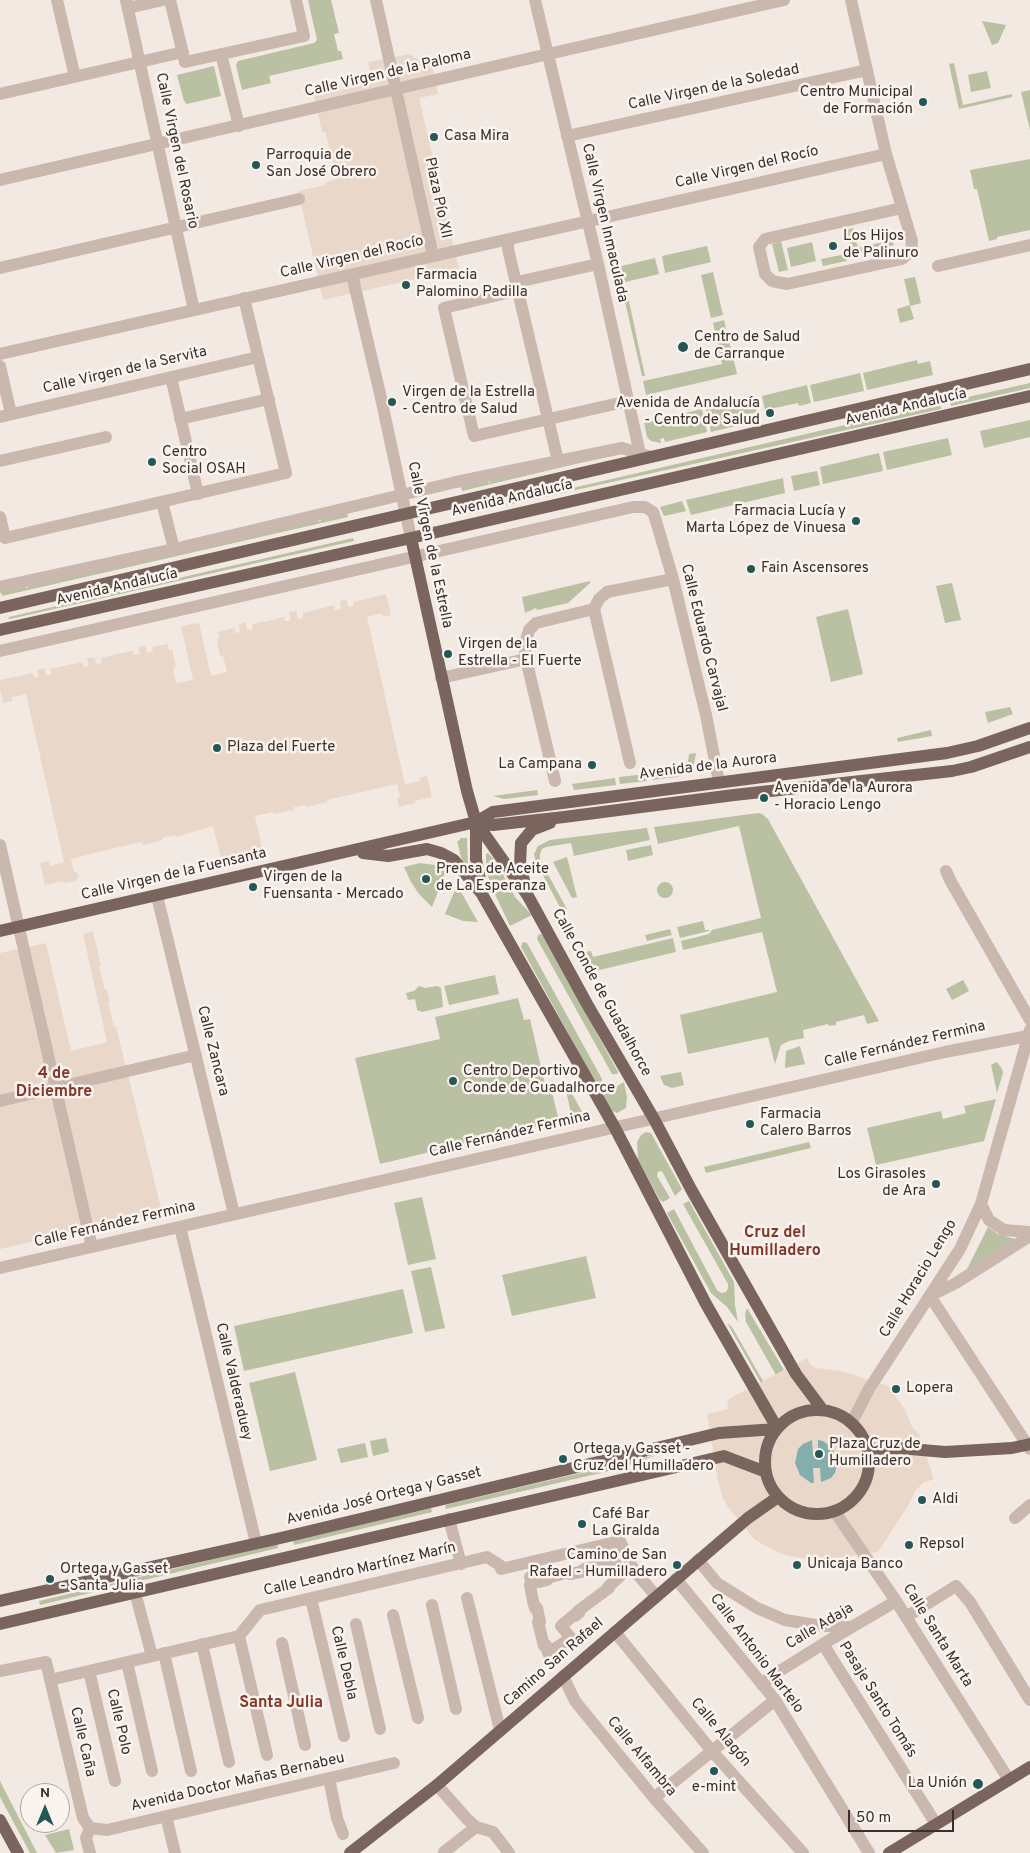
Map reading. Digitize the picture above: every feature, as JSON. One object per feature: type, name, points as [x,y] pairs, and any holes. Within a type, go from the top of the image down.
[{"type":"main road","name":"Avenida Andalucía","points":[[0,608],[406,515],[646,456],[1030,369]]},
{"type":"main road","name":"Avenida Andalucía","points":[[0,630],[1030,396]]},
{"type":"main road","name":"Calle Virgen de la Estrella","points":[[411,538],[441,678],[476,822]]},
{"type":"main road","name":"Avenida de la Aurora","points":[[476,822],[493,812],[512,808],[947,753],[978,746],[1030,728]]},
{"type":"main road","points":[[978,746],[994,760]]},
{"type":"main road","name":"Avenida de la Aurora","points":[[476,822],[493,825],[952,771],[994,760],[1030,747]]},
{"type":"main road","name":"Avenida de la Aurora","points":[[528,896],[520,865],[521,843],[532,830],[564,817]]},
{"type":"main road","name":"Calle Virgen de la Fuensanta","points":[[0,931],[355,852],[476,822]]},
{"type":"main road","points":[[476,822],[476,859],[483,896],[615,1128],[706,1304],[777,1429]]},
{"type":"main road","name":"Calle Conde de Guadalhorce","points":[[476,822],[528,896],[796,1374],[822,1410]]},
{"type":"main road","name":"Calle Virgen de la Fuensanta","points":[[355,852],[388,856],[427,849],[441,853],[454,860],[483,896]]},
{"type":"main road","points":[[822,1410],[838,1414],[852,1422],[862,1434],[869,1449],[870,1468],[864,1487],[852,1502],[835,1512],[812,1514],[800,1512],[788,1506],[770,1486],[766,1472],[765,1457],[768,1442],[777,1429],[789,1418],[805,1411],[822,1410]]},
{"type":"main road","name":"Avenida José Ortega y Gasset","points":[[0,1600],[256,1543],[719,1433],[777,1429]]},
{"type":"main road","points":[[869,1449],[899,1448],[945,1452],[1029,1446]]},
{"type":"main road","points":[[0,1624],[724,1456],[766,1472]]},
{"type":"main road","name":"Camino San Rafael","points":[[350,1853],[437,1785],[698,1560],[748,1518],[778,1497]]},
{"type":"main road","points":[[889,1853],[1030,1767]]},
{"type":"main road","points":[[0,1820],[18,1853]]},
{"type":"street","points":[[57,0],[75,77]]},
{"type":"street","points":[[127,4],[163,0]]},
{"type":"street","points":[[170,0],[185,62],[304,36],[296,0]]},
{"type":"street","name":"Plaza Pío XII","points":[[376,0],[433,256]]},
{"type":"street","name":"Calle Virgen Inmaculada","points":[[535,0],[598,264],[628,401],[646,456]]},
{"type":"street","name":"Calle Virgen de la Paloma","points":[[0,180],[784,0]]},
{"type":"street","points":[[851,0],[886,154],[912,241],[911,251],[902,259],[786,284],[772,281],[765,274],[759,247],[765,239],[902,208]]},
{"type":"street","name":"Calle Virgen del Rosario","points":[[127,4],[194,310]]},
{"type":"street","points":[[0,94],[182,52]]},
{"type":"street","points":[[221,54],[239,126]]},
{"type":"street","name":"Calle Virgen de la Soledad","points":[[568,136],[867,70]]},
{"type":"street","name":"Calle Virgen del Rocío","points":[[0,354],[886,154]]},
{"type":"street","points":[[0,268],[299,199]]},
{"type":"street","points":[[509,239],[508,249],[558,461]]},
{"type":"street","points":[[938,266],[1030,244]]},
{"type":"street","points":[[598,264],[444,308],[474,436],[628,401]]},
{"type":"street","name":"Calle Virgen de la Estrella","points":[[352,275],[411,538]]},
{"type":"street","points":[[0,517],[5,538],[286,473],[244,298]]},
{"type":"street","name":"Calle Virgen de la Servita","points":[[5,415],[258,357]]},
{"type":"street","points":[[0,366],[5,415]]},
{"type":"street","points":[[171,377],[198,494]]},
{"type":"street","points":[[180,419],[269,399]]},
{"type":"street","points":[[0,461],[106,436]]},
{"type":"street","name":"Avenida Andalucía","points":[[0,587],[174,549],[402,494],[622,448],[646,456]]},
{"type":"street","points":[[162,502],[174,549]]},
{"type":"street","name":"Calle Eduardo Carvajal","points":[[414,556],[633,507],[646,507],[652,512],[656,521],[674,579],[706,715],[719,782]]},
{"type":"street","points":[[0,651],[414,556]]},
{"type":"street","points":[[630,763],[594,609],[599,599],[607,592],[674,579]]},
{"type":"street","points":[[555,781],[526,659],[526,640],[529,630],[536,623],[594,609]]},
{"type":"street","points":[[441,678],[526,659]]},
{"type":"street","points":[[0,846],[92,1247]]},
{"type":"street","points":[[946,871],[1030,1020]]},
{"type":"street","name":"Calle Zancara","points":[[157,896],[234,1214]]},
{"type":"street","name":"Calle Fernández Fermina","points":[[0,1268],[1029,1033]]},
{"type":"street","name":"Calle Horacio Lengo","points":[[852,1422],[869,1389],[960,1249],[981,1204],[1029,1033]]},
{"type":"street","points":[[0,1101],[196,1055]]},
{"type":"street","points":[[981,1204],[989,1220],[1004,1230],[1030,1234]]},
{"type":"street","name":"Calle Valderaduey","points":[[180,1227],[256,1543]]},
{"type":"street","points":[[1029,1446],[930,1296],[956,1283],[1030,1234]]},
{"type":"street","points":[[1015,1518],[1030,1505]]},
{"type":"street","name":"Calle Santa Marta","points":[[835,1512],[896,1600],[1009,1780]]},
{"type":"street","points":[[449,1519],[461,1564]]},
{"type":"street","name":"Calle Leandro Martínez Marín","points":[[239,1636],[260,1610],[486,1558],[501,1566],[501,1569],[620,1541],[634,1570],[656,1596]]},
{"type":"street","points":[[698,1560],[718,1583],[757,1608],[785,1620],[822,1626],[852,1626]]},
{"type":"street","points":[[607,1563],[608,1566],[616,1564],[621,1576],[608,1586],[609,1588],[603,1590],[578,1611],[579,1613],[561,1626],[571,1638],[548,1653],[541,1634],[530,1577],[538,1574],[539,1582],[547,1580],[546,1578],[570,1572],[570,1574],[585,1571],[584,1569],[607,1563]]},
{"type":"street","name":"Calle Antonio Martelo","points":[[676,1579],[775,1700],[869,1853]]},
{"type":"street","points":[[906,1617],[956,1586],[970,1602],[1026,1686],[1030,1700]]},
{"type":"street","points":[[135,1592],[158,1655],[191,1772]]},
{"type":"street","points":[[467,1598],[500,1730]]},
{"type":"street","name":"Calle Debla","points":[[311,1599],[344,1736]]},
{"type":"street","name":"Calle Adaja","points":[[762,1685],[770,1677],[822,1644],[896,1600]]},
{"type":"street","points":[[432,1606],[456,1709]]},
{"type":"street","points":[[393,1615],[418,1718]]},
{"type":"street","points":[[356,1624],[380,1729]]},
{"type":"street","name":"Calle Alagón","points":[[615,1632],[711,1750],[803,1853]]},
{"type":"street","points":[[50,1680],[239,1636],[268,1755]]},
{"type":"street","points":[[282,1643],[305,1745]]},
{"type":"street","points":[[202,1644],[229,1762]]},
{"type":"street","name":"Pasaje Santo Tomás","points":[[822,1644],[936,1824]]},
{"type":"street","name":"Calle Caña","points":[[0,1671],[46,1662],[83,1818],[90,1828]]},
{"type":"street","points":[[127,1662],[152,1772]]},
{"type":"street","name":"Calle Polo","points":[[89,1671],[115,1781]]},
{"type":"street","name":"Calle Alfambra","points":[[563,1676],[575,1702],[654,1798],[703,1853]]},
{"type":"street","points":[[654,1798],[775,1700]]},
{"type":"street","name":"Avenida Doctor Mañas Bernabeu","points":[[90,1828],[107,1830],[394,1763]]},
{"type":"street","points":[[329,1778],[337,1818],[343,1834]]},
{"type":"street","points":[[437,1785],[476,1827],[493,1832],[509,1853]]},
{"type":"street","points":[[166,1816],[175,1853]]},
{"type":"street","points":[[444,1852],[476,1827]]},
{"type":"street","points":[[90,1828],[86,1838],[90,1853]]},
{"type":"green space","points":[[308,0],[331,0],[339,33],[334,34],[338,51],[341,51],[343,59],[269,76],[271,83],[242,90],[236,65],[238,61],[314,43],[317,40]]},
{"type":"green space","points":[[982,21],[1006,25],[998,43],[992,45]]},
{"type":"green space","points":[[954,63],[963,105],[1012,94],[1012,97],[959,109],[949,64]]},
{"type":"green space","points":[[214,66],[221,96],[187,104],[184,101],[177,75]]},
{"type":"green space","points":[[987,71],[991,88],[971,92],[968,75]]},
{"type":"green space","points":[[1030,90],[1030,130],[1021,92]]},
{"type":"green space","points":[[1030,159],[1030,230],[997,237],[997,239],[989,241],[977,189],[974,189],[970,170]]},
{"type":"green space","points":[[853,228],[858,248],[892,240],[894,245],[853,255],[846,230]]},
{"type":"green space","points":[[781,241],[788,270],[779,272],[772,244]]},
{"type":"green space","points":[[812,242],[816,261],[791,267],[787,248]]},
{"type":"green space","points":[[707,246],[711,262],[665,273],[662,256]]},
{"type":"green space","points":[[846,254],[847,261],[823,266],[821,259]]},
{"type":"green space","points":[[655,258],[659,274],[621,283],[617,267]]},
{"type":"green space","points":[[713,272],[723,315],[711,318],[701,275]]},
{"type":"green space","points":[[915,277],[921,303],[910,306],[914,319],[900,323],[897,309],[910,305],[904,279]]},
{"type":"green space","points":[[627,292],[645,376],[642,376],[623,293]]},
{"type":"green space","points":[[724,320],[737,374],[646,395],[643,381],[722,364],[713,323]]},
{"type":"green space","points":[[917,360],[918,364],[930,361],[933,375],[867,390],[863,373]]},
{"type":"green space","points":[[860,373],[864,391],[814,402],[810,385]]},
{"type":"green space","points":[[1030,383],[1030,388],[951,406],[950,401]]},
{"type":"green space","points":[[807,385],[811,403],[799,406],[798,403],[765,410],[762,396]]},
{"type":"green space","points":[[754,398],[757,412],[738,417],[740,425],[711,432],[706,409]]},
{"type":"green space","points":[[940,403],[941,409],[468,514],[469,512]]},
{"type":"green space","points":[[702,409],[707,432],[665,442],[664,438],[660,439],[661,443],[651,441],[647,437],[644,423]]},
{"type":"green space","points":[[1030,420],[1030,437],[984,448],[980,431]]},
{"type":"green space","points":[[948,438],[952,455],[887,470],[883,452]]},
{"type":"green space","points":[[879,453],[883,471],[823,484],[820,467]]},
{"type":"green space","points":[[609,456],[462,491],[461,487],[486,481],[490,483],[490,481]]},
{"type":"green space","points":[[817,471],[820,485],[794,491],[791,476]]},
{"type":"green space","points":[[783,478],[785,493],[691,515],[686,500]]},
{"type":"green space","points":[[682,501],[686,511],[664,516],[660,507]]},
{"type":"green space","points":[[347,513],[348,517],[2,596],[1,592],[25,586],[28,588],[27,585],[318,520],[318,522],[321,521],[320,519]]},
{"type":"green space","points":[[353,538],[354,541],[8,618],[9,617]]},
{"type":"green space","points":[[590,581],[568,603],[537,610],[536,608],[525,613],[522,597]]},
{"type":"green space","points":[[952,583],[961,620],[945,623],[936,586]]},
{"type":"green space","points":[[848,609],[863,674],[831,682],[816,617]]},
{"type":"green space","points":[[1010,707],[1013,714],[988,723],[985,712]]},
{"type":"green space","points":[[931,730],[932,736],[898,742],[897,738]]},
{"type":"green space","points":[[696,753],[694,764],[687,772],[677,777],[652,780],[651,773],[683,768],[688,761],[689,754]]},
{"type":"green space","points":[[646,774],[647,781],[620,784],[619,777]]},
{"type":"green space","points":[[615,778],[616,785],[574,790],[572,784]]},
{"type":"green space","points":[[537,790],[538,795],[504,799],[493,796]]},
{"type":"green space","points":[[758,813],[768,819],[879,1021],[867,1024],[864,1015],[836,1022],[836,1025],[829,1026],[828,1024],[803,1030],[804,1038],[781,1045],[775,1064],[768,1037],[688,1054],[680,1015],[777,992],[762,932],[683,950],[681,941],[709,934],[712,930],[761,918],[739,826],[658,844],[654,827]]},
{"type":"green space","points":[[647,828],[650,840],[574,856],[571,843],[542,849],[540,860],[567,909],[562,911],[536,862],[534,854],[538,846],[550,840]]},
{"type":"green space","points":[[460,838],[467,838],[468,866],[462,861],[457,841]]},
{"type":"green space","points":[[651,845],[653,855],[628,861],[626,850]]},
{"type":"green space","points":[[488,853],[495,860],[515,897],[532,915],[510,926],[491,886],[486,870],[486,854]]},
{"type":"green space","points":[[567,857],[577,897],[572,898],[553,862]]},
{"type":"green space","points":[[420,863],[435,865],[446,871],[432,907],[419,894],[404,867]]},
{"type":"green space","points":[[662,882],[668,882],[673,887],[671,896],[662,898],[657,893],[657,887]]},
{"type":"green space","points":[[457,885],[478,922],[463,921],[445,914]]},
{"type":"green space","points":[[703,921],[705,930],[709,931],[680,938],[677,927]]},
{"type":"green space","points":[[670,929],[672,935],[647,941],[645,935]]},
{"type":"green space","points":[[540,934],[543,935],[618,1072],[617,1074],[612,1074],[537,939]]},
{"type":"green space","points":[[673,938],[676,952],[595,971],[585,952],[591,951],[593,957]]},
{"type":"green space","points":[[524,942],[527,943],[602,1079],[601,1083],[596,1084],[521,947]]},
{"type":"green space","points":[[495,975],[499,994],[449,1005],[444,986]]},
{"type":"green space","points":[[963,980],[969,991],[952,1000],[946,989]]},
{"type":"green space","points":[[419,986],[425,988],[437,986],[441,988],[443,1007],[422,1012],[417,1010],[415,999],[408,1000],[406,993],[414,991]]},
{"type":"green space","name":"Centro Deportivo Conde de Guadalhorce","points":[[518,998],[524,1020],[530,1019],[547,1093],[552,1092],[559,1121],[380,1164],[355,1058],[440,1039],[435,1017]]},
{"type":"green space","points":[[800,1046],[805,1064],[785,1068],[786,1051]]},
{"type":"green space","points":[[997,1062],[1003,1073],[997,1093],[991,1065]]},
{"type":"green space","points":[[681,1072],[684,1085],[672,1088],[664,1085],[660,1076]]},
{"type":"green space","points":[[563,1078],[584,1115],[572,1117]]},
{"type":"green space","points":[[624,1082],[627,1097],[626,1108],[617,1113],[611,1110],[602,1095]]},
{"type":"green space","points":[[996,1099],[984,1141],[876,1165],[867,1128],[941,1111],[943,1119],[966,1113],[964,1106]]},
{"type":"green space","points":[[646,1132],[651,1133],[682,1189],[675,1196],[663,1173],[661,1171],[658,1172],[657,1176],[670,1198],[663,1202],[660,1200],[638,1160],[637,1142],[641,1135]]},
{"type":"green space","points":[[809,1142],[811,1148],[706,1173],[704,1167]]},
{"type":"green space","points":[[422,1197],[436,1259],[408,1265],[394,1203]]},
{"type":"green space","points":[[689,1201],[734,1282],[738,1322],[727,1307],[711,1293],[667,1213],[674,1209],[717,1290],[721,1293],[726,1292],[728,1284],[683,1204]]},
{"type":"green space","points":[[988,1227],[998,1234],[1015,1239],[966,1271]]},
{"type":"green space","points":[[586,1256],[596,1298],[512,1316],[502,1275]]},
{"type":"green space","points":[[431,1267],[445,1328],[425,1332],[411,1271]]},
{"type":"green space","points":[[403,1289],[413,1333],[244,1371],[234,1326]]},
{"type":"green space","points":[[747,1308],[784,1370],[776,1375],[746,1322],[745,1314]]},
{"type":"green space","points":[[727,1323],[732,1327],[763,1381],[761,1383]]},
{"type":"green space","points":[[295,1372],[317,1460],[270,1471],[249,1383]]},
{"type":"green space","points":[[386,1438],[389,1452],[373,1456],[370,1441]]},
{"type":"green space","points":[[365,1443],[368,1457],[341,1463],[337,1449]]},
{"type":"green space","points":[[657,1455],[618,1469],[446,1509],[445,1505]]},
{"type":"green space","points":[[431,1508],[432,1512],[294,1545],[293,1540]]},
{"type":"green space","points":[[277,1544],[278,1548],[40,1605],[39,1601]]},
{"type":"green space","points":[[0,1781],[20,1820],[20,1833],[27,1833],[37,1853],[30,1853],[0,1797]]},
{"type":"green space","points":[[70,1833],[74,1850],[56,1853],[45,1835]]},
{"type":"shaded area","points":[[409,54],[433,69],[438,94],[419,98],[459,269],[323,300],[298,191],[326,185],[325,183],[335,180],[328,141],[325,132],[322,132],[314,96],[372,83],[368,62]]},
{"type":"shaded area","name":"Plaza del Fuerte","points":[[386,594],[391,615],[383,617],[382,613],[367,617],[405,784],[420,781],[419,778],[427,776],[432,797],[399,807],[397,798],[400,797],[397,784],[327,800],[327,802],[307,807],[306,805],[294,807],[294,810],[255,816],[263,853],[222,862],[213,826],[176,837],[175,835],[162,838],[162,840],[143,845],[142,842],[71,859],[74,872],[77,872],[79,878],[76,878],[77,881],[64,883],[63,881],[45,885],[40,863],[49,861],[50,866],[64,862],[26,694],[12,697],[12,701],[3,703],[0,680],[33,673],[34,678],[39,677],[37,670],[45,668],[46,675],[51,675],[50,669],[82,662],[84,667],[89,666],[87,658],[94,657],[97,664],[102,663],[101,658],[117,654],[133,651],[134,655],[140,654],[138,647],[145,645],[147,653],[153,651],[152,647],[168,644],[169,650],[172,649],[176,667],[173,668],[176,683],[193,680],[181,626],[199,623],[211,676],[227,672],[223,656],[220,656],[217,639],[219,638],[218,632],[234,628],[235,633],[240,632],[239,624],[245,622],[247,630],[253,629],[252,624],[284,617],[285,621],[288,621],[291,620],[289,612],[296,611],[298,619],[303,618],[303,613],[334,605],[335,610],[341,609],[340,601],[346,600],[349,607],[354,606],[353,602]]},
{"type":"shaded area","points":[[93,931],[101,966],[99,967],[105,990],[107,990],[110,1002],[108,1003],[114,1027],[116,1026],[162,1212],[0,1249],[0,953],[46,943],[71,1051],[107,1042],[83,934]]},
{"type":"shaded area","name":"Plaza Cruz de Humilladero","points":[[807,1358],[811,1365],[816,1368],[841,1371],[888,1386],[905,1410],[912,1427],[919,1434],[934,1479],[923,1483],[916,1490],[878,1552],[816,1561],[781,1554],[755,1540],[728,1507],[722,1496],[707,1414],[729,1409],[727,1401],[732,1397]]},
{"type":"water","points":[[812,1440],[813,1455],[818,1454],[818,1440],[823,1441],[833,1449],[838,1461],[835,1473],[831,1478],[821,1482],[820,1468],[813,1468],[814,1483],[800,1475],[795,1463],[798,1449],[803,1444]]},
{"type":"place","name":"Centro Municipal de Formación","points":[[923,102]]},
{"type":"place","name":"Casa Mira","points":[[434,137]]},
{"type":"place","name":"Parroquia de San José Obrero","points":[[256,165]]},
{"type":"place","name":"Los Hijos de Palinuro","points":[[833,246]]},
{"type":"place","name":"Farmacia Palomino Padilla","points":[[406,285]]},
{"type":"place","name":"Centro de Salud de Carranque","points":[[683,347]]},
{"type":"place","name":"Virgen de la Estrella - Centro de Salud","points":[[392,402]]},
{"type":"place","name":"Avenida de Andalucía - Centro de Salud","points":[[770,413]]},
{"type":"place","name":"Centro Social OSAH","points":[[152,462]]},
{"type":"place","name":"Farmacia Lucía y Marta López de Vinuesa","points":[[856,521]]},
{"type":"place","name":"Fain Ascensores","points":[[751,569]]},
{"type":"place","name":"Virgen de la Estrella - El Fuerte","points":[[448,654]]},
{"type":"place","name":"Plaza del Fuerte","points":[[217,748]]},
{"type":"place","name":"La Campana","points":[[592,765]]},
{"type":"place","name":"Avenida de la Aurora - Horacio Lengo","points":[[764,798]]},
{"type":"place","name":"Prensa de Aceite de La Esperanza","points":[[426,879]]},
{"type":"place","name":"Virgen de la Fuensanta - Mercado","points":[[253,887]]},
{"type":"place","name":"Centro Deportivo Conde de Guadalhorce","points":[[453,1081]]},
{"type":"place","name":"Farmacia Calero Barros","points":[[750,1124]]},
{"type":"place","name":"Los Girasoles de Ara","points":[[936,1184]]},
{"type":"place","name":"Lopera","points":[[896,1389]]},
{"type":"place","name":"Plaza Cruz de Humilladero","points":[[819,1454]]},
{"type":"place","name":"Ortega y Gasset - Cruz del Humilladero","points":[[563,1459]]},
{"type":"place","name":"Aldi","points":[[922,1500]]},
{"type":"place","name":"Café Bar La Giralda","points":[[582,1524]]},
{"type":"place","name":"Repsol","points":[[909,1545]]},
{"type":"place","name":"Camino de San Rafael - Humilladero","points":[[677,1565]]},
{"type":"place","name":"Unicaja Banco","points":[[797,1565]]},
{"type":"place","name":"Ortega y Gasset - Santa Julia","points":[[50,1579]]},
{"type":"place","name":"e-mint","points":[[714,1771]]},
{"type":"place","name":"La Unión","points":[[978,1784]]},
{"type":"district","name":"4 de Diciembre","points":[[54,1084]]},
{"type":"district","name":"Cruz del Humilladero","points":[[775,1243]]},
{"type":"district","name":"Santa Julia","points":[[281,1704]]}]
